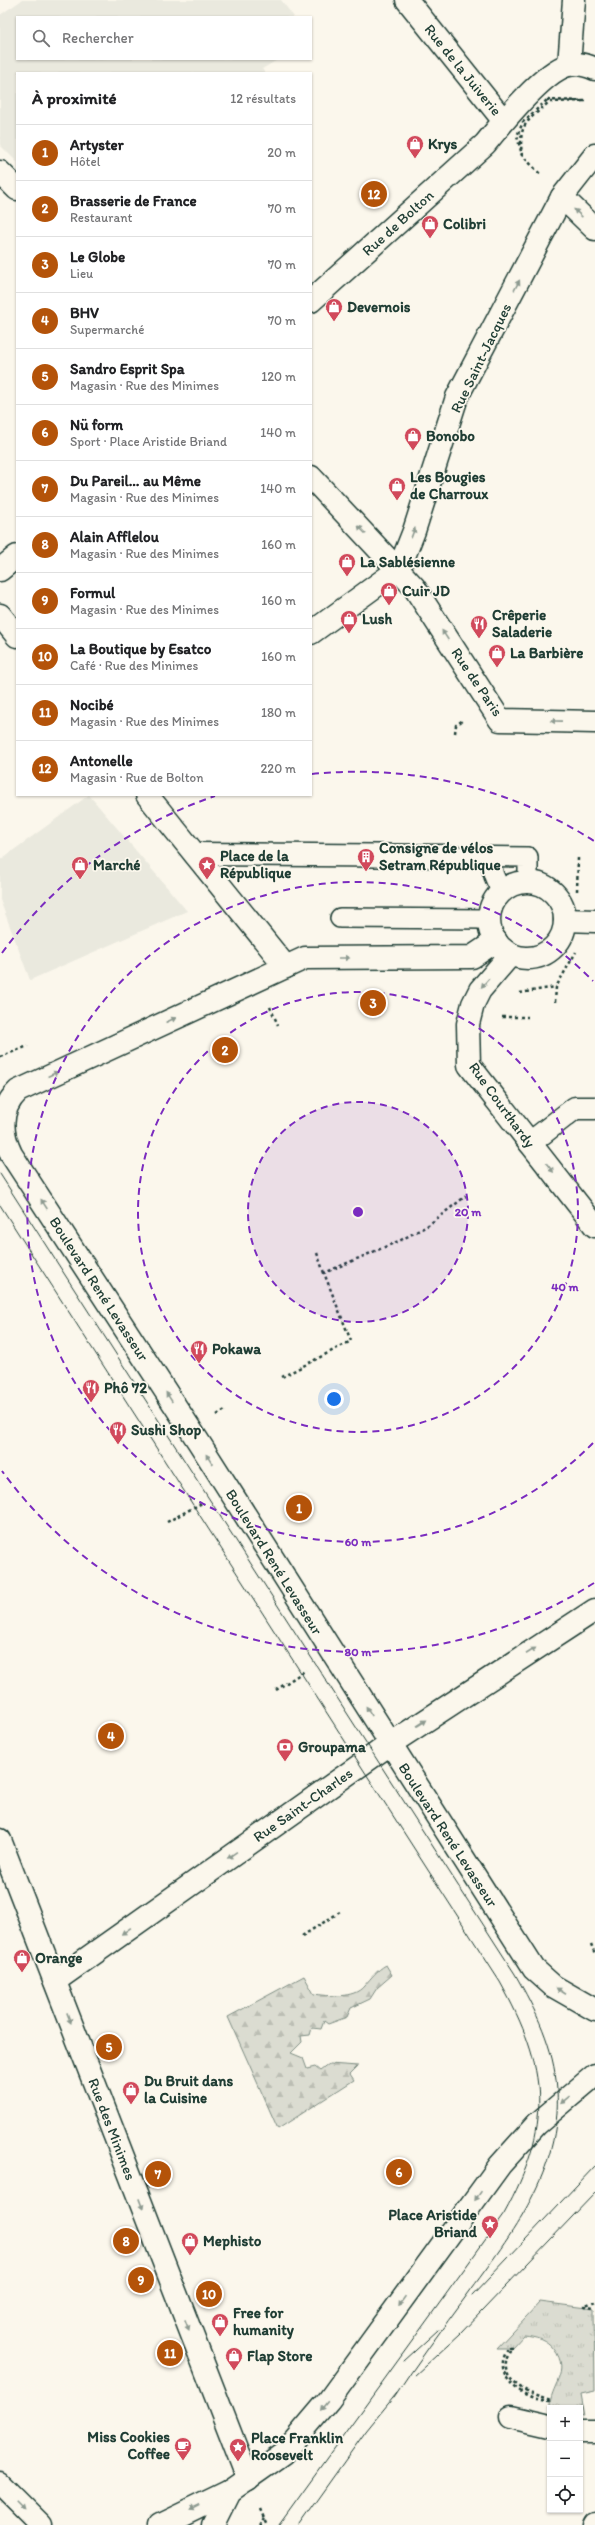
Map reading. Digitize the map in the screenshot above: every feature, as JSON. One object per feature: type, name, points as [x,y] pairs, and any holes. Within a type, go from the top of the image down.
[{"type":"street","name":"Rue de la Juiverie","points":[[407,0],[503,120]]},
{"type":"street","points":[[574,0],[569,65],[586,65],[595,69]]},
{"type":"street","name":"Rue de Bolton","points":[[312,300],[485,144],[503,120],[554,72],[569,65]]},
{"type":"street","name":"Rue Saint-Jacques","points":[[399,569],[414,531],[457,397],[562,198],[595,155]]},
{"type":"street","points":[[0,172],[16,188]]},
{"type":"street","points":[[562,198],[595,229]]},
{"type":"street","points":[[312,478],[399,569],[312,632]]},
{"type":"street","points":[[0,570],[16,557]]},
{"type":"street","name":"Rue de Paris","points":[[399,569],[414,587],[500,720],[595,722]]},
{"type":"street","points":[[0,615],[16,635]]},
{"type":"street","points":[[148,796],[195,854],[296,963]]},
{"type":"street","points":[[195,854],[443,856]]},
{"type":"street","points":[[518,883],[528,883],[541,885],[555,895],[562,905],[565,920],[561,936],[549,950],[534,957],[504,948],[491,933],[489,919],[493,905],[503,891],[518,883]]},
{"type":"street","points":[[565,920],[595,921]]},
{"type":"street","points":[[9,1095],[296,963],[472,957],[504,948]]},
{"type":"street","name":"Rue Courthardy","points":[[504,948],[473,1004],[468,1024],[467,1053],[469,1065],[595,1226]]},
{"type":"street","name":"Boulevard René Levasseur","points":[[9,1095],[0,1116],[2,1136],[12,1154],[534,1969],[552,1986],[595,2010]]},
{"type":"street","points":[[530,1143],[575,1108],[595,1108]]},
{"type":"street","name":"Rue Saint-Charles","points":[[55,1981],[390,1744],[595,1610]]},
{"type":"street","name":"Rue des Minimes","points":[[0,1840],[248,2479]]},
{"type":"street","points":[[160,2525],[230,2491],[284,2453],[329,2400],[500,2165],[537,2124],[595,2075]]},
{"type":"street","points":[[511,2417],[547,2425]]},
{"type":"street","points":[[583,2432],[595,2432]]},
{"type":"street","points":[[0,2484],[41,2525]]},
{"type":"street","points":[[213,2525],[230,2491]]},
{"type":"lane","points":[[443,856],[528,858],[528,883]]},
{"type":"lane","points":[[491,857],[491,868],[497,884],[503,891]]},
{"type":"lane","points":[[340,918],[489,919]]},
{"type":"path","points":[[522,155],[530,164]]},
{"type":"path","points":[[518,994],[556,987]]},
{"type":"path","points":[[495,1016],[528,1017]]},
{"type":"path","points":[[0,1057],[28,1046]]},
{"type":"path","points":[[324,1273],[402,1240],[427,1226],[466,1196]]},
{"type":"path","points":[[282,1377],[351,1341],[317,1253]]},
{"type":"path","points":[[168,1522],[227,1489]]},
{"type":"path","points":[[276,1690],[332,1653]]},
{"type":"path","points":[[302,1936],[340,1912]]},
{"type":"path","points":[[595,1946],[591,1944],[595,1954]]},
{"type":"path","points":[[595,2302],[584,2307],[595,2308]]},
{"type":"path","points":[[507,2353],[507,2376],[510,2381],[525,2395],[546,2401],[551,2400],[526,2392],[510,2381]]},
{"type":"path","points":[[260,2509],[267,2525]]},
{"type":"path","points":[[259,2525],[264,2518]]},
{"type":"shaded area","points":[[22,0],[281,0],[293,16],[16,16],[16,60],[277,60],[262,69],[264,72],[16,72],[16,161],[0,145],[0,15]]},
{"type":"shaded area","name":"Marché","points":[[88,796],[90,796],[187,911],[30,980],[0,900],[0,860]]},
{"type":"green space","points":[[386,1965],[392,1975],[377,1988],[370,1999],[351,2008],[347,2017],[328,2024],[324,2021],[321,2029],[312,2028],[310,2035],[301,2036],[302,2042],[291,2053],[303,2058],[307,2069],[315,2067],[320,2071],[329,2064],[358,2066],[350,2074],[354,2080],[278,2129],[228,2017],[304,1976],[314,1994],[340,1996],[354,1993],[360,1990]]},
{"type":"green space","points":[[540,2302],[594,2309],[595,2391],[581,2394],[583,2405],[550,2405],[561,2365],[554,2349],[544,2340],[533,2336],[524,2335],[512,2348],[497,2348]]},
{"type":"green space","points":[[583,2405],[585,2416],[583,2416]]},
{"type":"tram line","points":[[0,1174],[515,1974],[537,2016],[548,2044],[557,2090],[556,2119],[551,2147],[543,2174],[531,2200],[517,2224],[394,2398]]},
{"type":"tram line","points":[[0,1205],[500,1982],[528,2043],[536,2071],[539,2098],[537,2125],[531,2153],[520,2182],[504,2214],[279,2525]]},
{"type":"tram line","points":[[473,2295],[595,2166]]},
{"type":"tram line","points":[[414,2376],[460,2334],[595,2193]]},
{"type":"tram line","points":[[404,2361],[438,2330]]},
{"type":"tram line","points":[[299,2525],[366,2431],[397,2393]]},
{"type":"place","name":"Krys","points":[[415,159]]},
{"type":"place","name":"Antonelle","points":[[374,194]]},
{"type":"place","name":"Colibri","points":[[430,239]]},
{"type":"place","name":"Devernois","points":[[334,322]]},
{"type":"place","name":"Bonobo","points":[[413,451]]},
{"type":"place","name":"Les Bougies de Charroux","points":[[397,501]]},
{"type":"place","name":"La Sablésienne","points":[[347,577]]},
{"type":"place","name":"Cuir JD","points":[[389,606]]},
{"type":"place","name":"Lush","points":[[349,634]]},
{"type":"place","name":"Crêperie Saladerie","points":[[479,639]]},
{"type":"place","name":"La Barbière","points":[[497,668]]},
{"type":"place","name":"Consigne de vélos Setram République","points":[[366,872]]},
{"type":"place","name":"Marché","points":[[80,880]]},
{"type":"place","name":"Place de la République","points":[[207,880]]},
{"type":"place","name":"Le Globe","points":[[373,1003]]},
{"type":"place","name":"Brasserie de France","points":[[225,1050]]},
{"type":"place","name":"Pokawa","points":[[199,1364]]},
{"type":"place","name":"Phô 72","points":[[91,1403]]},
{"type":"place","name":"Sushi Shop","points":[[118,1445]]},
{"type":"place","name":"Artyster","points":[[299,1508]]},
{"type":"place","name":"BHV","points":[[111,1736]]},
{"type":"place","name":"Groupama","points":[[285,1762]]},
{"type":"place","name":"Orange","points":[[22,1973]]},
{"type":"place","name":"Sandro Esprit Spa","points":[[109,2047]]},
{"type":"place","name":"Du Bruit dans la Cuisine","points":[[131,2105]]},
{"type":"place","name":"Nü form","points":[[399,2172]]},
{"type":"place","name":"Du Pareil… au Même","points":[[158,2174]]},
{"type":"place","name":"Place Aristide Briand","points":[[490,2239]]},
{"type":"place","name":"Alain Afflelou","points":[[126,2241]]},
{"type":"place","name":"Mephisto","points":[[190,2256]]},
{"type":"place","name":"Formul","points":[[141,2280]]},
{"type":"place","name":"La Boutique by Esatco","points":[[209,2294]]},
{"type":"place","name":"Free for humanity","points":[[220,2337]]},
{"type":"place","name":"Nocibé","points":[[170,2353]]},
{"type":"place","name":"Flap Store","points":[[234,2371]]},
{"type":"place","name":"Miss Cookies Coffee","points":[[183,2461]]},
{"type":"place","name":"Place Franklin Roosevelt","points":[[238,2462]]}]
